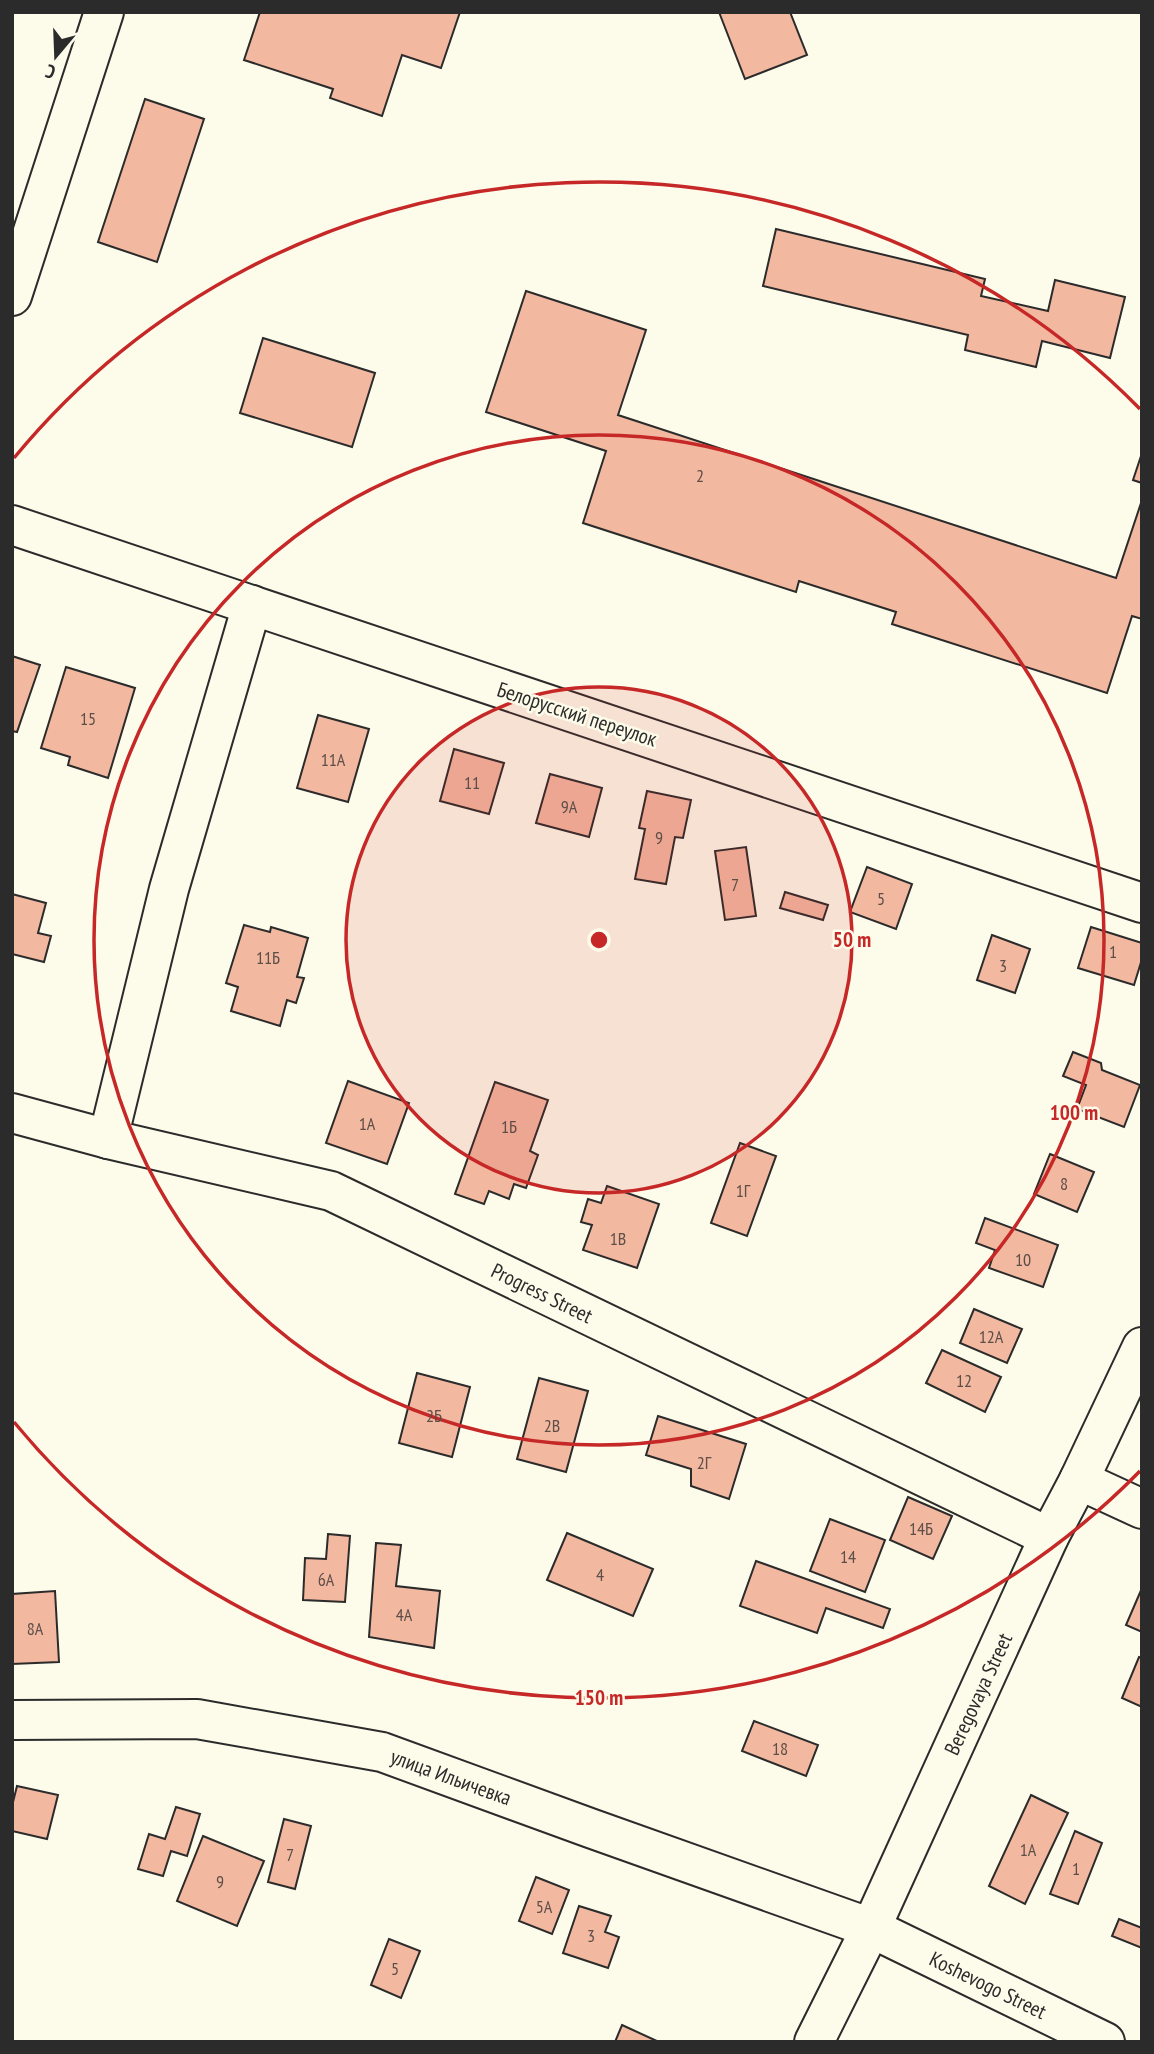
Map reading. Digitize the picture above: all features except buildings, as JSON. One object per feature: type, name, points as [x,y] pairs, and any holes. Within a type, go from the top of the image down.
[{"type":"street","points":[[12,296],[104,12]]},
{"type":"street","name":"Белорусский переулок","points":[[12,525],[1142,903]]},
{"type":"street","points":[[108,1139],[169,889],[252,605]]},
{"type":"street","name":"Progress Street","points":[[12,1113],[108,1139],[331,1191],[1049,1538]]},
{"type":"street","name":"Beregovaya Street","points":[[814,2042],[871,1928],[1049,1538],[1142,1347]]},
{"type":"street","points":[[1079,1480],[1142,1509]]},
{"type":"street","name":"улица Ильичевка","points":[[12,1720],[197,1719],[383,1752],[871,1928]]},
{"type":"street","name":"Koshevogo Street","points":[[871,1928],[1105,2042]]}]
